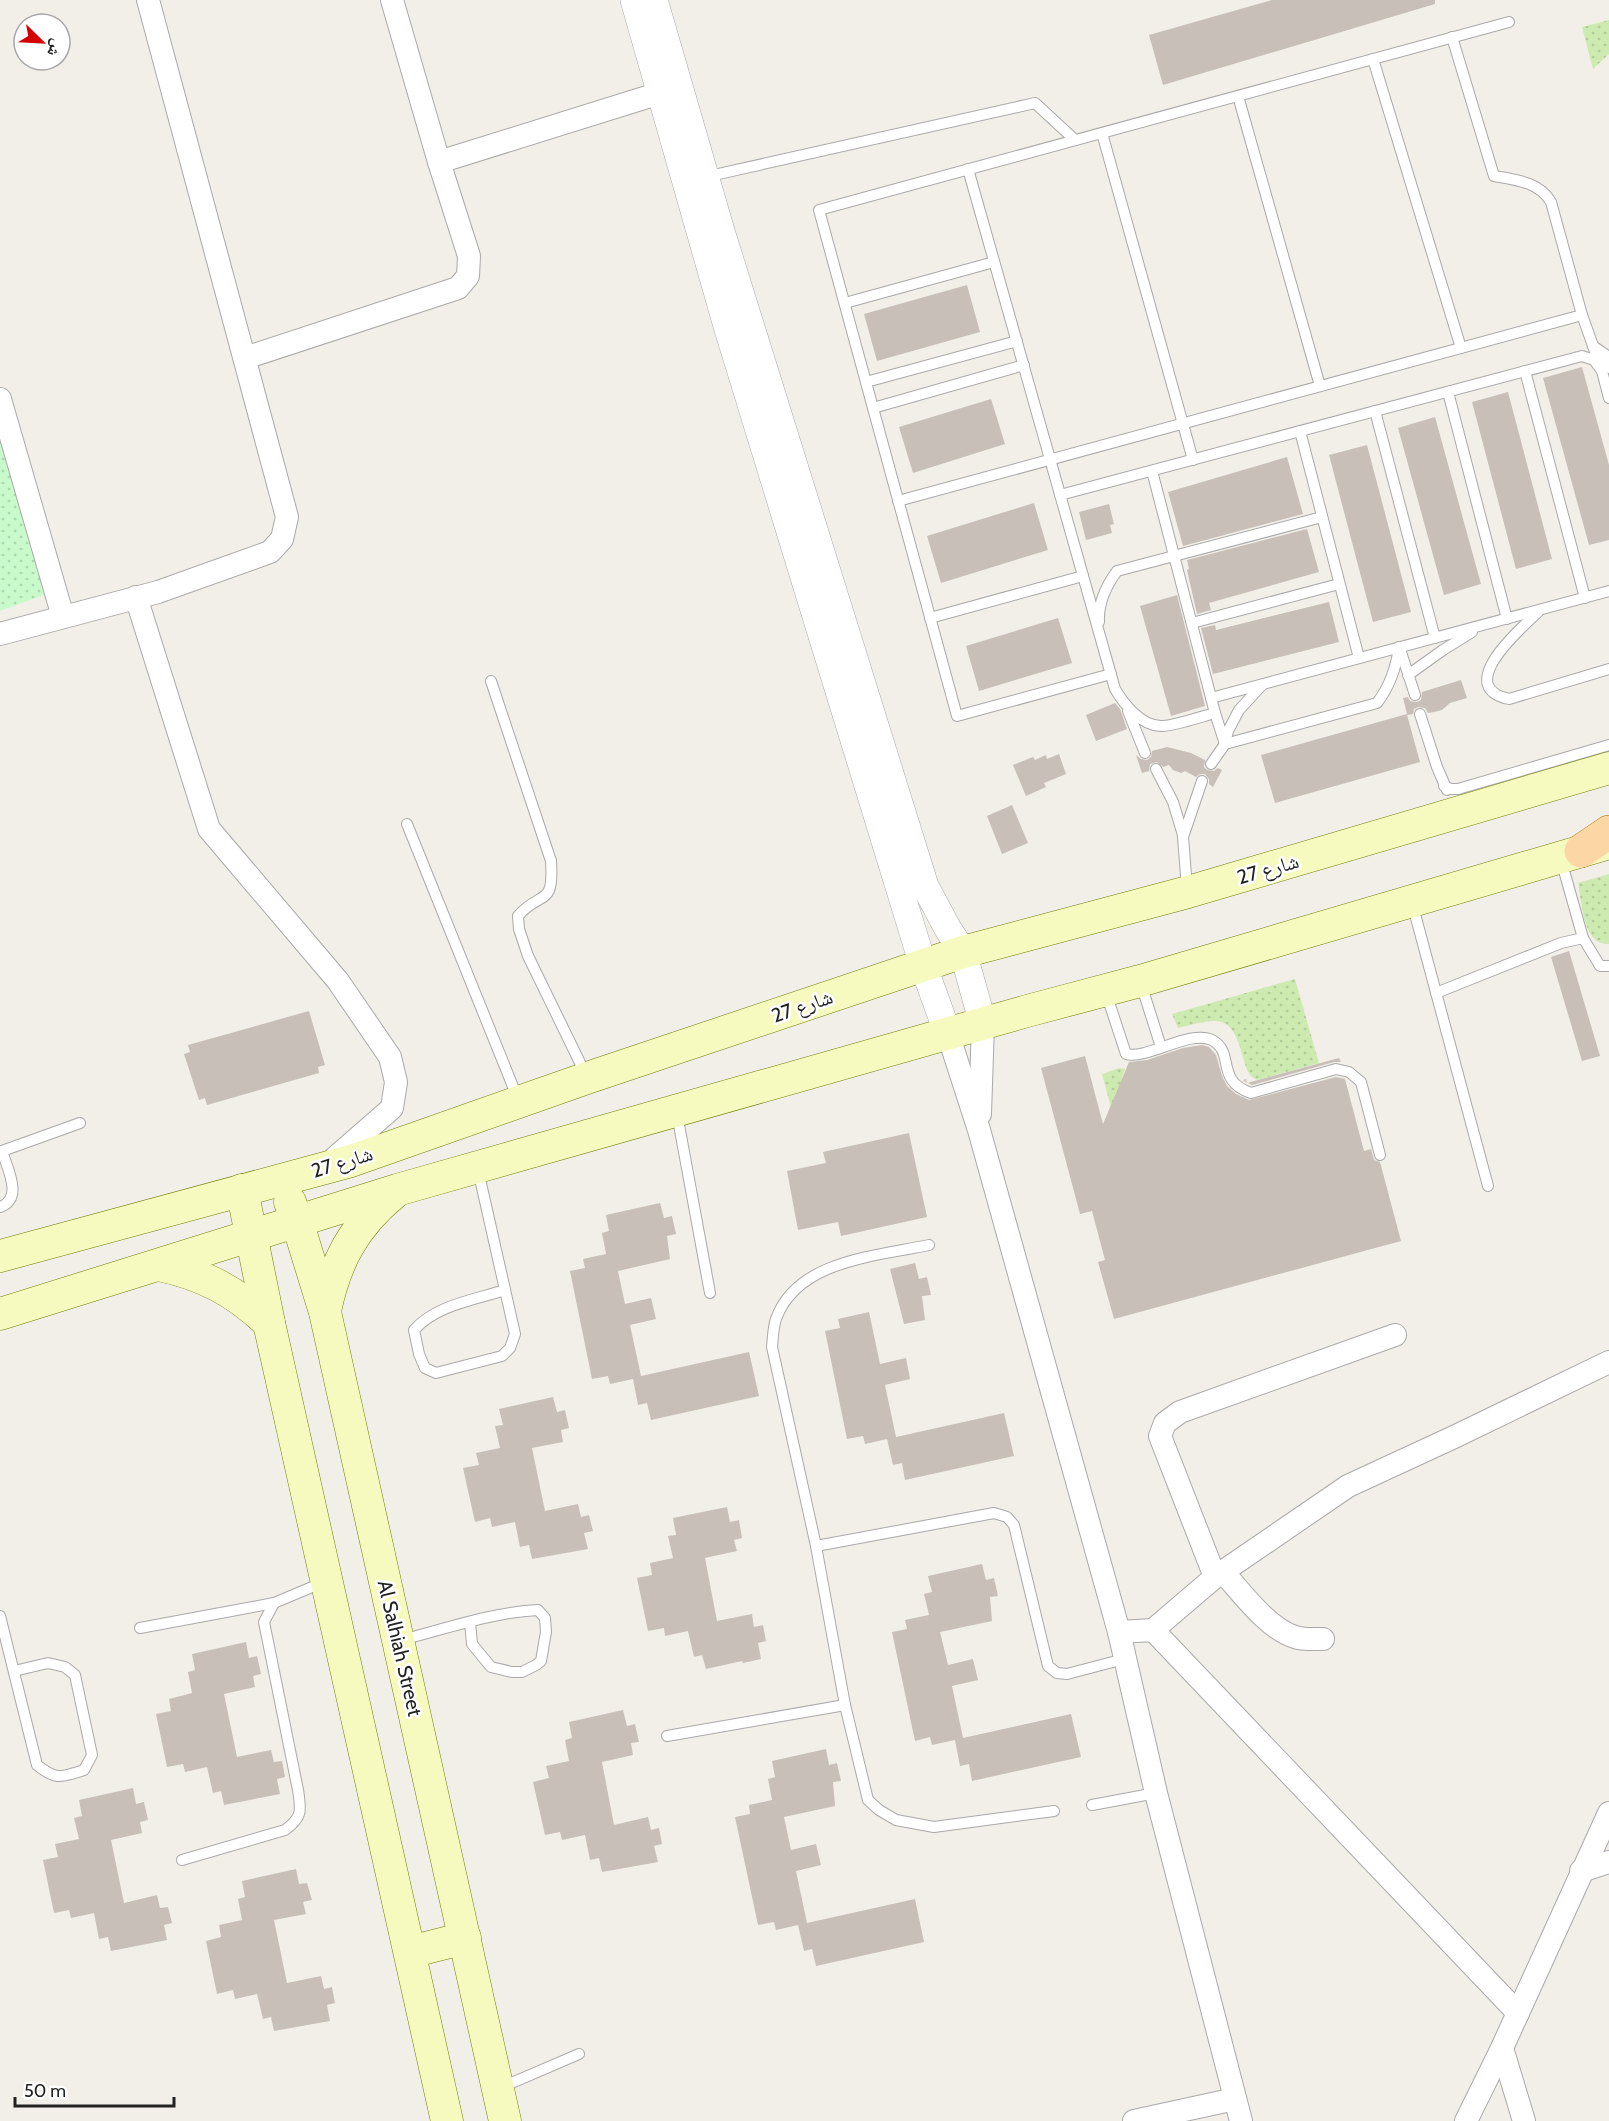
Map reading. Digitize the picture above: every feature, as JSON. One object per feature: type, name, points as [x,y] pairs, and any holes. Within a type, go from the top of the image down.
[{"type":"main road","name":"شارع 27","points":[[0,1256],[351,1161],[587,1078],[963,952],[1188,892],[1609,768]]},
{"type":"main road","points":[[0,1314],[397,1190],[1140,981],[1583,850],[1609,832]]},
{"type":"main road","name":"Al Salhiah Street","points":[[278,1180],[297,1221],[325,1312],[506,2121]]},
{"type":"main road","points":[[242,1190],[269,1323],[447,2121]]},
{"type":"main road","points":[[325,1312],[332,1281],[349,1244],[379,1205],[397,1190]]},
{"type":"main road","points":[[159,1265],[208,1279],[251,1306],[269,1323]]},
{"type":"main road","points":[[410,1952],[465,1938]]},
{"type":"street","points":[[0,634],[159,592],[270,552],[282,539],[287,516],[148,0]]},
{"type":"street","points":[[245,358],[458,288],[468,276],[470,256],[439,162],[392,0]]},
{"type":"street","points":[[634,0],[727,326],[923,965],[979,1130],[1119,1632],[1156,1793],[1241,2121]]},
{"type":"street","points":[[654,0],[705,177],[924,886],[963,952],[983,1024],[979,1130]]},
{"type":"street","points":[[439,162],[660,93]]},
{"type":"street","points":[[0,399],[63,617]]},
{"type":"street","points":[[136,597],[209,829],[338,981],[390,1057],[396,1082],[392,1108],[322,1169]]},
{"type":"street","points":[[1323,1639],[1298,1638],[1282,1633],[1219,1575],[1160,1436],[1165,1423],[1180,1412],[1395,1335]]},
{"type":"street","points":[[1119,1632],[1153,1630],[1219,1575],[1348,1486],[1609,1362]]},
{"type":"street","points":[[1153,1630],[1518,2013]]},
{"type":"street","points":[[1466,2121],[1502,2048],[1609,1813]]},
{"type":"street","points":[[1581,1871],[1609,1862]]},
{"type":"street","points":[[1502,2048],[1524,2121]]},
{"type":"street","points":[[1134,2121],[1235,2098]]},
{"type":"lane","points":[[1111,674],[957,716],[819,210],[1509,22]]},
{"type":"lane","points":[[1452,37],[1494,176],[1520,180],[1545,192],[1551,202],[1582,315],[1605,369],[1609,398]]},
{"type":"lane","points":[[1373,59],[1461,348]]},
{"type":"lane","points":[[1238,96],[1320,386]]},
{"type":"lane","points":[[705,177],[1035,103],[1075,140]]},
{"type":"lane","points":[[1102,133],[1193,460]]},
{"type":"lane","points":[[968,169],[1115,689],[1145,753]]},
{"type":"lane","points":[[844,303],[994,262]]},
{"type":"lane","points":[[898,501],[1582,315]]},
{"type":"lane","points":[[866,382],[1017,341]]},
{"type":"lane","points":[[1060,495],[1581,356],[1594,360],[1605,369]]},
{"type":"lane","points":[[873,408],[1024,365]]},
{"type":"lane","points":[[1526,371],[1585,598]]},
{"type":"lane","points":[[1448,392],[1507,619]]},
{"type":"lane","points":[[1375,411],[1435,638]]},
{"type":"lane","points":[[1300,431],[1359,658]]},
{"type":"lane","points":[[1152,471],[1225,744]]},
{"type":"lane","points":[[1099,631],[1098,614],[1102,598],[1117,571],[1322,517]]},
{"type":"lane","points":[[930,618],[1083,576]]},
{"type":"lane","points":[[1191,623],[1340,584]]},
{"type":"lane","points":[[1211,698],[1609,591]]},
{"type":"lane","points":[[1540,610],[1500,651],[1490,669],[1488,679],[1491,692],[1497,697],[1509,699],[1609,669]]},
{"type":"lane","points":[[1408,675],[1483,625]]},
{"type":"lane","points":[[1400,647],[1414,695]]},
{"type":"lane","points":[[1225,744],[1377,703],[1387,689],[1397,663],[1400,647]]},
{"type":"lane","points":[[491,681],[551,861],[550,890],[546,897],[527,906],[518,916],[519,929],[528,956],[587,1078]]},
{"type":"lane","points":[[1211,764],[1225,744],[1228,731],[1239,710],[1264,683]]},
{"type":"lane","points":[[1123,703],[1139,718],[1160,727],[1215,713]]},
{"type":"lane","points":[[1420,714],[1448,792],[1454,796],[1489,803]]},
{"type":"lane","points":[[1444,786],[1458,789],[1609,745]]},
{"type":"lane","points":[[1156,769],[1173,802],[1183,837],[1188,892]]},
{"type":"lane","points":[[1183,837],[1202,781]]},
{"type":"lane","points":[[407,824],[519,1102]]},
{"type":"lane","points":[[1583,850],[1583,938],[1600,966],[1609,966]]},
{"type":"lane","points":[[1411,900],[1488,1186]]},
{"type":"lane","points":[[1436,993],[1561,943],[1583,938]]},
{"type":"lane","points":[[1140,981],[1161,1047]]},
{"type":"lane","points":[[1105,990],[1126,1054],[1134,1057],[1161,1047],[1194,1039],[1211,1040],[1222,1050],[1230,1080],[1239,1089],[1251,1093],[1336,1069],[1349,1072],[1361,1082],[1380,1155]]},
{"type":"lane","points":[[676,1110],[710,1293]]},
{"type":"lane","points":[[0,1207],[6,1205],[11,1199],[14,1190],[1,1147],[80,1124]]},
{"type":"lane","points":[[477,1167],[505,1290],[515,1334],[510,1348],[502,1356],[436,1373],[425,1368],[418,1354],[414,1330],[423,1320],[437,1311],[505,1290]]},
{"type":"lane","points":[[929,1245],[822,1270],[812,1275],[788,1298],[776,1320],[772,1347],[816,1546],[846,1705],[868,1800],[896,1820],[934,1827],[1054,1811]]},
{"type":"lane","points":[[816,1546],[994,1513],[1007,1516],[1014,1525],[1048,1666],[1057,1673],[1067,1674],[1124,1659]]},
{"type":"lane","points":[[140,1628],[274,1603],[327,1581]]},
{"type":"lane","points":[[182,1860],[285,1830],[296,1822],[299,1816],[301,1809],[298,1790],[264,1622],[274,1603]]},
{"type":"lane","points":[[398,1641],[470,1623],[519,1611],[538,1610],[545,1618],[546,1632],[541,1660],[522,1672],[491,1667],[472,1644],[470,1623]]},
{"type":"lane","points":[[0,1616],[37,1765],[50,1776],[63,1777],[84,1770],[92,1755],[75,1676],[65,1667],[48,1663],[14,1671]]},
{"type":"lane","points":[[668,1736],[846,1705]]},
{"type":"lane","points":[[1092,1805],[1156,1793]]},
{"type":"lane","points":[[498,2089],[579,2054]]},
{"type":"green space","points":[[1609,20],[1609,54],[1593,69],[1582,27]]},
{"type":"green space","points":[[0,427],[49,593],[0,611]]},
{"type":"green space","points":[[1609,874],[1609,944],[1600,943],[1589,931],[1585,922],[1578,883]]},
{"type":"green space","points":[[1295,979],[1319,1063],[1257,1080],[1248,1072],[1235,1034],[1223,1022],[1205,1022],[1178,1028],[1172,1014]]},
{"type":"green space","points":[[1119,1068],[1125,1069],[1113,1115],[1102,1074]]},
{"type":"building","points":[[1272,0],[1435,0],[1435,4],[1163,85],[1149,35]]},
{"type":"building","points":[[967,285],[980,332],[877,361],[864,314]]},
{"type":"building","points":[[1582,367],[1609,465],[1609,540],[1589,545],[1543,378]]},
{"type":"building","points":[[1508,392],[1552,559],[1516,569],[1472,402]]},
{"type":"building","points":[[991,399],[1005,444],[913,473],[899,427]]},
{"type":"building","points":[[1435,417],[1481,584],[1444,595],[1398,428]]},
{"type":"building","points":[[1367,445],[1411,612],[1373,622],[1329,455]]},
{"type":"building","points":[[1287,457],[1303,514],[1183,546],[1168,492]]},
{"type":"building","points":[[1034,503],[1048,550],[941,583],[927,536]]},
{"type":"building","points":[[1109,504],[1114,524],[1110,525],[1112,533],[1086,540],[1079,512]]},
{"type":"building","points":[[1307,529],[1319,572],[1209,603],[1211,610],[1197,614],[1187,570],[1189,569],[1187,560]]},
{"type":"building","points":[[1177,595],[1205,706],[1171,716],[1140,606]]},
{"type":"building","points":[[1329,602],[1339,642],[1213,674],[1201,628],[1215,625],[1216,630]]},
{"type":"building","points":[[1058,618],[1072,663],[979,691],[966,646]]},
{"type":"building","points":[[1461,680],[1467,698],[1450,703],[1442,710],[1428,713],[1425,708],[1418,707],[1414,709],[1413,714],[1407,715],[1420,762],[1275,803],[1261,755],[1407,714],[1403,698],[1408,697],[1410,701],[1417,702],[1421,700],[1422,692]]},
{"type":"building","points":[[1115,703],[1120,709],[1127,729],[1096,741],[1086,715]]},
{"type":"building","points":[[1167,747],[1191,753],[1205,760],[1204,767],[1207,770],[1214,771],[1218,768],[1222,770],[1213,787],[1209,784],[1209,779],[1205,774],[1196,777],[1185,771],[1181,773],[1173,770],[1169,765],[1163,767],[1157,762],[1150,764],[1149,771],[1142,773],[1136,755],[1147,760],[1151,757],[1152,751]]},
{"type":"building","points":[[1059,754],[1066,774],[1044,783],[1046,787],[1026,796],[1013,765],[1033,757],[1035,760],[1046,755],[1047,759]]},
{"type":"building","points":[[1012,805],[1028,843],[1002,854],[987,816]]},
{"type":"building","points":[[1569,951],[1600,1056],[1582,1061],[1551,957]]},
{"type":"building","points":[[309,1011],[325,1065],[318,1067],[319,1073],[207,1105],[205,1098],[199,1100],[184,1054],[190,1052],[188,1045]]},
{"type":"building","points":[[1202,1045],[1209,1047],[1216,1055],[1227,1086],[1236,1094],[1249,1100],[1336,1077],[1345,1079],[1364,1151],[1371,1149],[1374,1160],[1380,1162],[1401,1241],[1114,1319],[1098,1262],[1105,1260],[1092,1211],[1080,1214],[1041,1068],[1085,1056],[1103,1124],[1129,1062],[1147,1060],[1183,1048]]},
{"type":"building","points":[[1339,1058],[1341,1062],[1252,1085],[1248,1083]]},
{"type":"building","points":[[909,1133],[927,1217],[841,1236],[838,1222],[798,1230],[787,1171],[826,1163],[823,1152]]},
{"type":"building","points":[[660,1203],[664,1218],[672,1216],[676,1234],[667,1236],[670,1259],[618,1271],[625,1304],[651,1298],[656,1319],[630,1325],[641,1376],[749,1352],[759,1396],[651,1420],[647,1403],[638,1405],[633,1379],[610,1384],[608,1376],[592,1379],[570,1271],[585,1268],[583,1259],[606,1254],[602,1233],[609,1231],[606,1215]]},
{"type":"building","points":[[915,1263],[919,1279],[927,1277],[931,1295],[922,1296],[925,1320],[904,1324],[890,1269]]},
{"type":"building","points":[[869,1312],[880,1364],[906,1358],[910,1379],[885,1385],[896,1437],[1004,1413],[1014,1456],[905,1480],[902,1463],[893,1465],[887,1439],[865,1444],[863,1436],[847,1439],[825,1331],[840,1328],[838,1319]]},
{"type":"building","points":[[553,1397],[557,1412],[565,1410],[569,1428],[561,1430],[563,1442],[532,1448],[545,1511],[578,1504],[581,1517],[589,1515],[593,1531],[584,1533],[588,1549],[532,1559],[529,1545],[520,1547],[515,1522],[492,1527],[490,1518],[475,1522],[463,1468],[479,1465],[476,1453],[500,1448],[495,1426],[503,1425],[499,1409]]},
{"type":"building","points":[[727,1507],[730,1522],[739,1520],[742,1538],[734,1540],[737,1551],[705,1558],[717,1621],[752,1614],[754,1627],[763,1625],[766,1641],[758,1643],[761,1659],[706,1669],[702,1655],[694,1657],[688,1631],[665,1636],[664,1628],[648,1631],[637,1578],[652,1575],[650,1563],[673,1558],[668,1536],[676,1535],[673,1518]]},
{"type":"building","points":[[982,1564],[986,1580],[994,1578],[998,1596],[990,1597],[992,1621],[940,1632],[948,1665],[973,1659],[978,1680],[952,1686],[963,1738],[1071,1714],[1081,1757],[972,1781],[969,1764],[960,1766],[955,1740],[932,1745],[930,1737],[915,1741],[892,1632],[907,1629],[905,1620],[929,1615],[924,1594],[932,1592],[928,1576]]},
{"type":"building","points":[[246,1642],[249,1658],[257,1656],[261,1674],[253,1676],[255,1687],[224,1694],[237,1757],[271,1750],[274,1762],[282,1761],[285,1777],[277,1779],[280,1794],[224,1805],[221,1791],[213,1793],[207,1767],[185,1772],[183,1764],[167,1767],[156,1714],[171,1711],[169,1699],[192,1693],[188,1672],[195,1670],[192,1654]]},
{"type":"building","points":[[623,1710],[627,1726],[635,1724],[639,1742],[631,1743],[633,1755],[602,1762],[614,1825],[648,1817],[651,1830],[659,1828],[662,1844],[654,1846],[658,1862],[602,1872],[599,1858],[590,1860],[585,1835],[562,1840],[560,1832],[545,1835],[533,1782],[549,1778],[546,1766],[569,1761],[565,1740],[572,1738],[569,1722]]},
{"type":"building","points":[[826,1749],[829,1765],[837,1763],[841,1781],[833,1782],[835,1806],[784,1817],[791,1850],[816,1844],[821,1865],[796,1871],[807,1923],[915,1899],[924,1942],[816,1966],[812,1949],[804,1951],[798,1925],[776,1930],[774,1922],[758,1925],[735,1817],[750,1814],[749,1805],[772,1800],[768,1779],[775,1777],[772,1761]]},
{"type":"building","points":[[133,1788],[136,1804],[144,1802],[148,1820],[140,1822],[142,1833],[111,1840],[124,1903],[157,1895],[160,1908],[168,1907],[172,1923],[164,1925],[167,1940],[111,1951],[108,1937],[99,1939],[94,1913],[71,1918],[69,1910],[54,1913],[43,1860],[58,1857],[55,1844],[79,1839],[74,1818],[82,1816],[79,1800]]},
{"type":"building","points":[[296,1869],[299,1884],[307,1883],[312,1900],[303,1902],[306,1914],[274,1920],[287,1983],[321,1976],[324,1989],[332,1987],[335,2003],[327,2005],[330,2021],[274,2031],[271,2017],[263,2019],[257,1994],[235,1999],[233,1990],[217,1994],[206,1941],[221,1937],[219,1925],[242,1920],[238,1899],[245,1897],[242,1881]]}]
